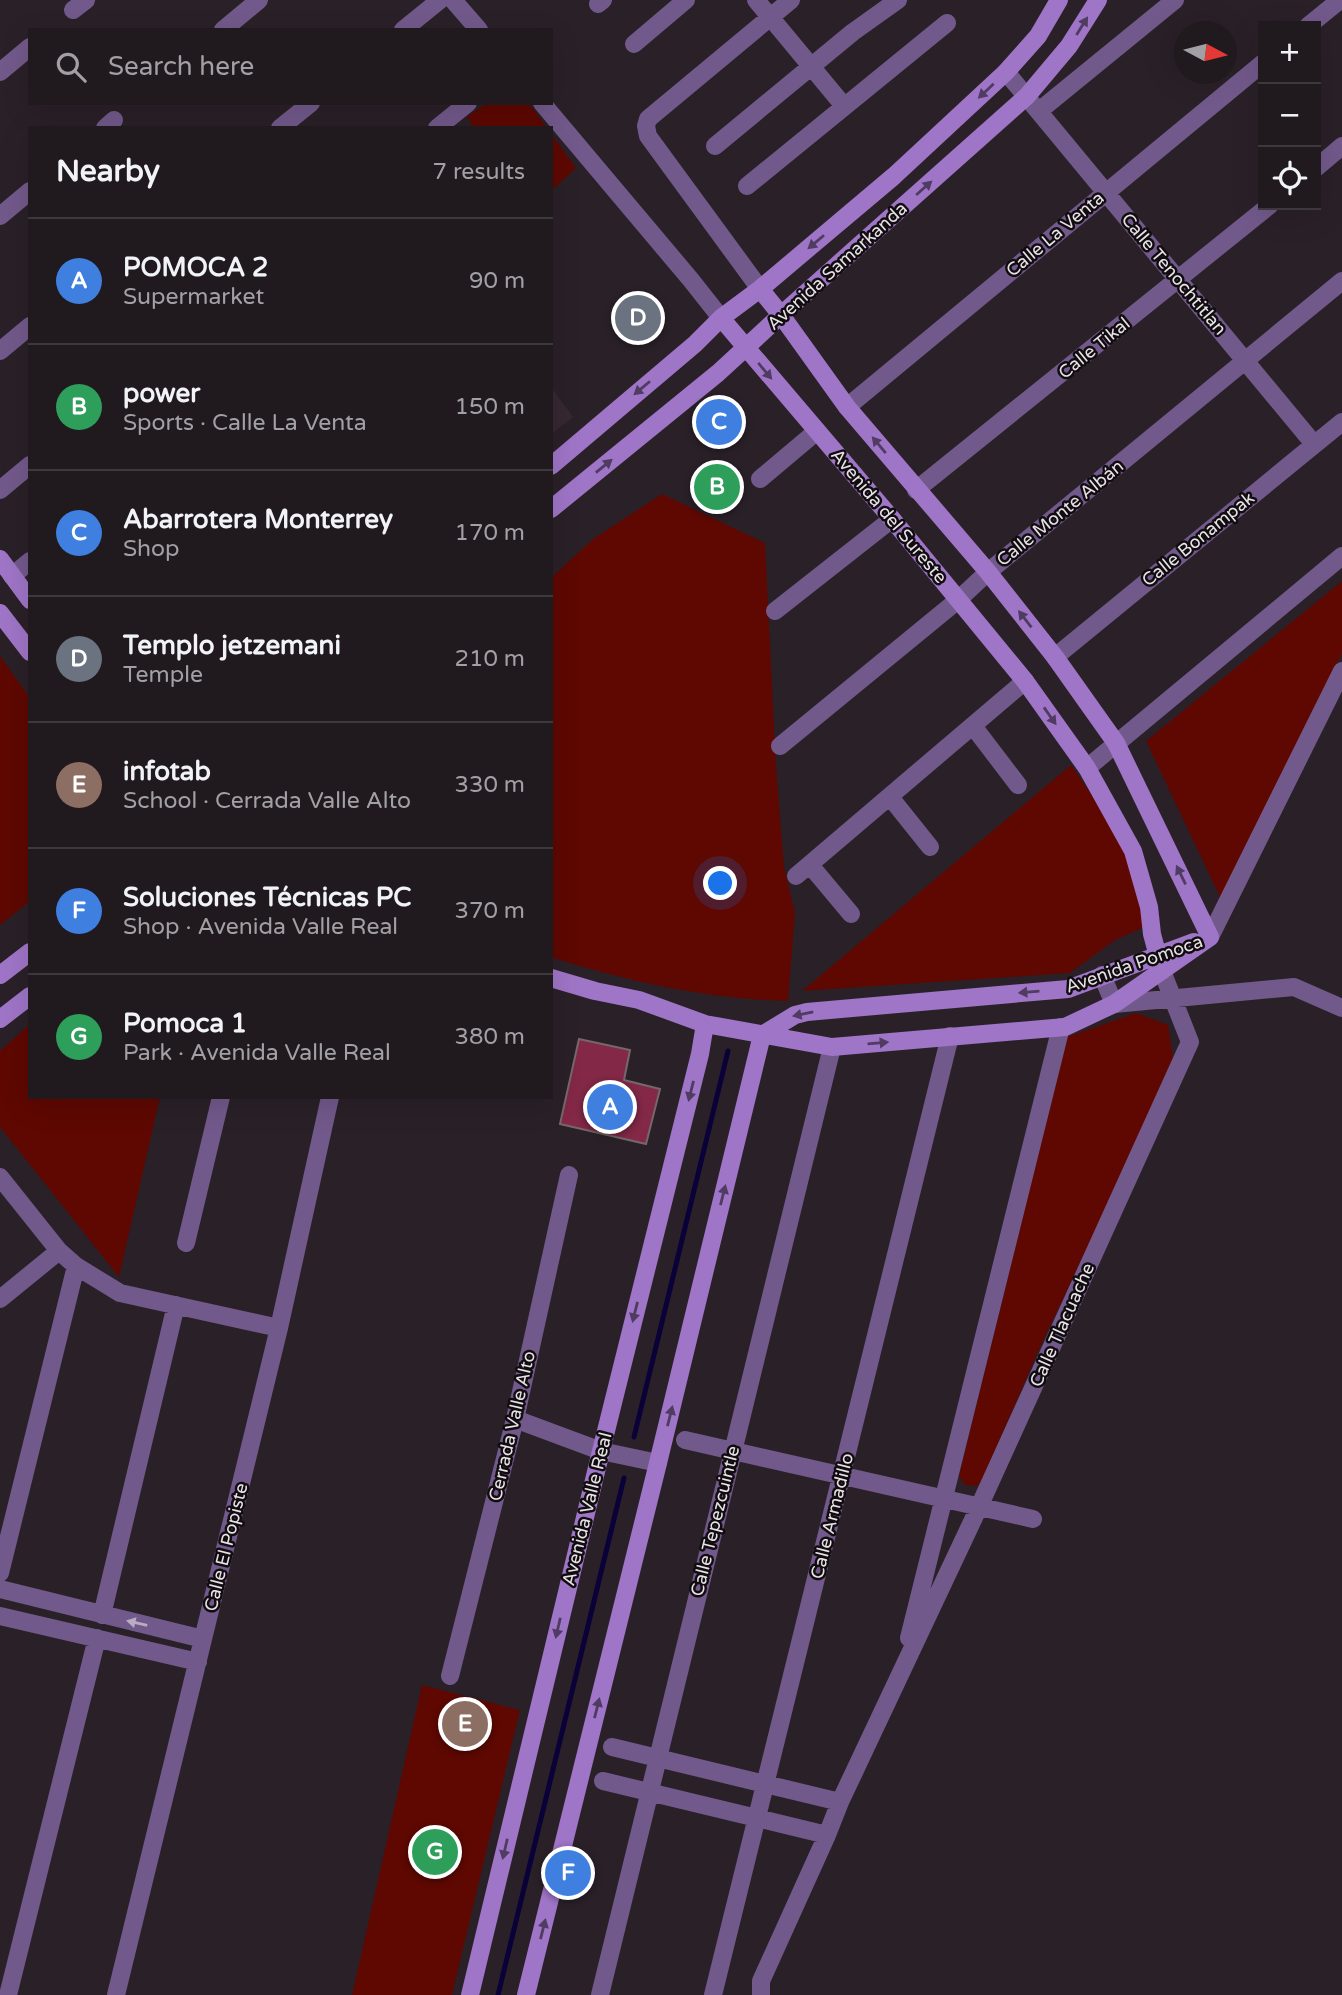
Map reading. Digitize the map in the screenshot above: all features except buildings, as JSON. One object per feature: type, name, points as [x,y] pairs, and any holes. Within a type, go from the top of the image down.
[{"type":"street","points":[[225,28],[259,0]]},
{"type":"street","points":[[405,28],[440,0]]},
{"type":"street","points":[[453,0],[477,28]]},
{"type":"street","points":[[634,44],[685,0]]},
{"type":"street","points":[[756,0],[844,106]]},
{"type":"street","points":[[791,0],[648,119],[648,136],[847,407],[988,572],[1055,657],[1116,743],[1210,937]]},
{"type":"street","points":[[715,145],[853,32],[898,0]]},
{"type":"street","name":"Avenida Samarkanda","points":[[553,464],[695,344],[721,318],[760,289],[894,176],[1006,72],[1038,36],[1059,0]]},
{"type":"street","name":"Avenida Samarkanda","points":[[553,506],[746,348],[1027,96],[1069,46],[1098,0]]},
{"type":"street","points":[[1039,111],[1175,0]]},
{"type":"street","points":[[1314,21],[1340,0]]},
{"type":"street","points":[[747,186],[947,23]]},
{"type":"street","points":[[0,72],[28,49]]},
{"type":"street","name":"Calle La Venta","points":[[847,407],[1258,67]]},
{"type":"street","name":"Calle Tenochtitlan","points":[[1006,72],[1314,444]]},
{"type":"street","points":[[282,126],[309,105]]},
{"type":"street","points":[[439,126],[466,105]]},
{"type":"street","name":"Avenida del Sureste","points":[[544,105],[1025,681],[1087,768],[1133,851],[1149,907],[1160,963]]},
{"type":"street","points":[[1321,164],[1342,146]]},
{"type":"street","points":[[0,216],[28,193]]},
{"type":"street","name":"Calle Tikal","points":[[916,490],[1264,210]]},
{"type":"street","name":"Calle Monte Albán","points":[[780,746],[1342,281]]},
{"type":"street","points":[[0,351],[28,328]]},
{"type":"street","name":"Calle Bonampak","points":[[1055,657],[1342,422]]},
{"type":"street","points":[[761,478],[817,430]]},
{"type":"street","points":[[0,490],[28,467]]},
{"type":"street","points":[[775,611],[892,519]]},
{"type":"street","points":[[1087,768],[1342,556]]},
{"type":"street","points":[[0,559],[28,597]]},
{"type":"street","points":[[12,576],[28,563]]},
{"type":"street","points":[[0,613],[28,649]]},
{"type":"street","points":[[1210,937],[1342,671]]},
{"type":"street","points":[[851,914],[803,870],[1025,681]]},
{"type":"street","points":[[972,726],[1018,785]]},
{"type":"street","points":[[890,797],[930,847]]},
{"type":"street","name":"Avenida Pomoca","points":[[553,979],[639,1000],[705,1024],[832,1047],[1061,1027],[1114,1004],[1160,963],[1210,937]]},
{"type":"street","points":[[0,975],[28,954]]},
{"type":"street","name":"Avenida Pomoca","points":[[762,1035],[795,1015],[1068,989],[1102,975],[1160,963]]},
{"type":"street","name":"Calle Tlacuache","points":[[761,1995],[761,1981],[840,1802],[979,1507],[1190,1042],[1160,963]]},
{"type":"street","points":[[1102,975],[1114,1004],[1294,987],[1342,1007]]},
{"type":"street","points":[[0,1019],[28,998]]},
{"type":"street","name":"Avenida Valle Real","points":[[470,1995],[700,1054],[705,1024]]},
{"type":"street","name":"Calle Tlacuache","points":[[900,1675],[1061,1027]]},
{"type":"street","points":[[526,1995],[762,1035]]},
{"type":"street","name":"Calle Armadillo","points":[[713,1995],[950,1036]]},
{"type":"street","name":"Calle Tepezcuintle","points":[[600,1995],[832,1047]]},
{"type":"street","points":[[186,1242],[221,1099]]},
{"type":"street","name":"Calle El Popiste","points":[[117,1995],[279,1328],[330,1099]]},
{"type":"street","name":"Cerrada Valle Alto","points":[[450,1676],[515,1419],[569,1174]]},
{"type":"street","points":[[0,1177],[59,1251],[76,1266],[120,1293],[279,1328]]},
{"type":"street","points":[[0,1299],[59,1251]]},
{"type":"street","points":[[0,1573],[76,1266]]},
{"type":"street","points":[[103,1615],[176,1305]]},
{"type":"street","points":[[515,1419],[601,1451],[658,1463]]},
{"type":"street","points":[[685,1440],[1033,1519]]},
{"type":"street","points":[[0,1589],[203,1639]]},
{"type":"street","points":[[0,1616],[198,1662]]},
{"type":"street","points":[[8,1995],[97,1638]]},
{"type":"street","points":[[612,1746],[840,1802]]},
{"type":"street","points":[[603,1781],[827,1835]]},
{"type":"shaded area","points":[[484,105],[530,105],[546,126],[473,126],[467,117]]},
{"type":"shaded area","points":[[553,137],[576,168],[553,189]]},
{"type":"shaded area","points":[[553,390],[573,417],[553,432]]},
{"type":"shaded area","points":[[662,494],[765,543],[784,867],[795,913],[788,1001],[728,997],[668,988],[553,958],[553,576],[593,539]]},
{"type":"shaded area","points":[[1342,581],[1342,653],[1222,901],[1146,741]]},
{"type":"shaded area","points":[[0,656],[28,695],[28,903],[0,925]]},
{"type":"shaded area","points":[[1071,765],[1131,852],[1147,926],[1115,940],[1070,973],[802,991]]},
{"type":"shaded area","points":[[1136,1013],[1168,1025],[1174,1065],[1040,1347],[982,1480],[977,1486],[965,1485],[959,1476],[1067,1037]]},
{"type":"shaded area","points":[[28,1026],[28,1099],[160,1099],[119,1277],[0,1127],[0,1051]]},
{"type":"shaded area","points":[[422,1685],[520,1710],[452,1995],[352,1995]]},
{"type":"waterway","points":[[634,1437],[728,1051]]},
{"type":"waterway","points":[[498,1995],[624,1478]]},
{"type":"place","name":"Templo jetzemani","points":[[638,318]]},
{"type":"place","name":"Abarrotera Monterrey","points":[[719,422]]},
{"type":"place","name":"power","points":[[717,487]]},
{"type":"place","name":"POMOCA 2","points":[[610,1107]]},
{"type":"place","name":"infotab","points":[[465,1724]]},
{"type":"place","name":"Pomoca 1","points":[[435,1852]]},
{"type":"place","name":"Soluciones Técnicas PC","points":[[568,1873]]}]
